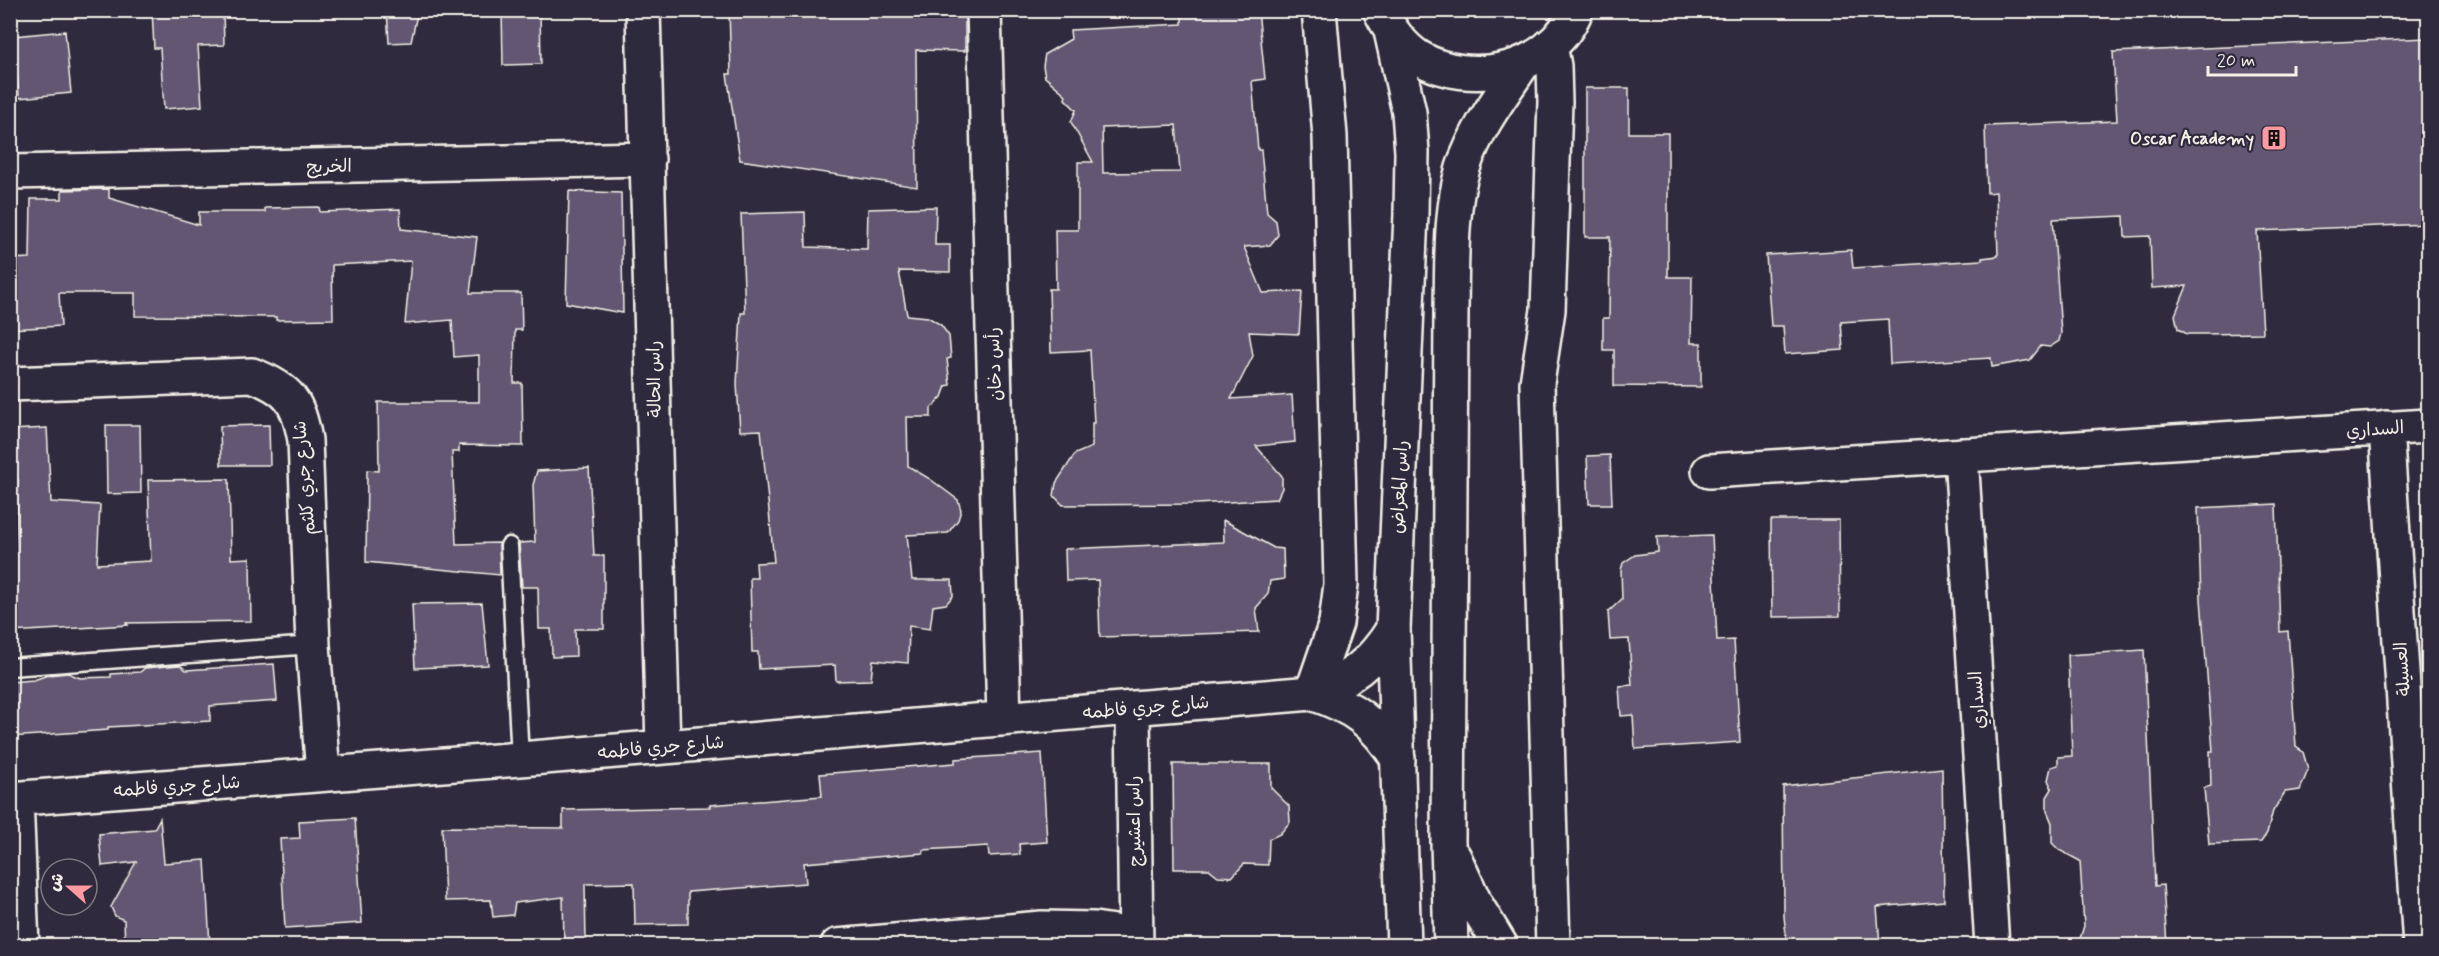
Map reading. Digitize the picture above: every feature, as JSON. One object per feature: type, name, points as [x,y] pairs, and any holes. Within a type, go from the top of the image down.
[{"type":"street","name":"راس الحالة","points":[[643,10],[663,747]]},
{"type":"street","name":"رأس دخان","points":[[984,10],[1004,718]]},
{"type":"street","points":[[1312,693],[1336,623],[1341,584],[1330,136],[1320,10]]},
{"type":"street","points":[[1385,21],[1417,56],[1450,71],[1487,74],[1522,65],[1550,46],[1578,13]]},
{"type":"street","name":"راس المعراض","points":[[1385,21],[1409,112],[1412,152],[1411,226],[1393,629],[1404,945]]},
{"type":"street","points":[[1550,46],[1554,66],[1555,102],[1548,310],[1536,383],[1553,945]]},
{"type":"street","points":[[1451,945],[1448,842],[1451,310],[1454,224],[1463,168],[1485,120],[1522,65]]},
{"type":"street","name":"الخريج","points":[[10,172],[648,159]]},
{"type":"street","name":"شارع جري كلثم","points":[[10,384],[252,375],[271,382],[287,395],[300,414],[305,440],[313,645],[323,774]]},
{"type":"street","name":"السداري","points":[[1709,471],[2428,426]]},
{"type":"street","name":"العسيلة","points":[[2386,428],[2421,854],[2420,945]]},
{"type":"street","name":"السداري","points":[[1961,455],[1992,945]]},
{"type":"street","name":"شارع جري فاطمه","points":[[13,798],[520,759],[1312,693],[1337,684],[1360,670],[1379,651],[1393,629]]},
{"type":"street","name":"شارع جري فاطمه","points":[[1312,693],[1338,702],[1362,716],[1383,735],[1398,759]]},
{"type":"street","name":"راس اعشيرج","points":[[837,945],[1042,928],[1094,929],[1135,940],[1133,708]]},
{"type":"street","points":[[13,798],[22,945]]},
{"type":"street","points":[[1448,842],[1476,905],[1501,945]]},
{"type":"lane","points":[[509,546],[520,759]]},
{"type":"lane","points":[[10,667],[313,645]]},
{"type":"building","points":[[152,10],[223,10],[224,45],[198,46],[202,106],[164,109],[160,48],[154,48]]},
{"type":"building","points":[[387,10],[418,10],[411,42],[389,43]]},
{"type":"building","points":[[502,10],[540,10],[541,64],[503,65]]},
{"type":"building","points":[[729,10],[965,10],[965,51],[916,50],[917,187],[740,160],[727,74],[731,74]]},
{"type":"building","points":[[1182,10],[1258,10],[1265,79],[1252,81],[1258,150],[1261,150],[1267,213],[1276,221],[1278,235],[1270,245],[1244,247],[1263,293],[1302,291],[1299,334],[1249,332],[1253,356],[1231,399],[1292,395],[1295,442],[1256,446],[1282,476],[1282,488],[1277,499],[1197,504],[1063,505],[1054,496],[1056,483],[1075,454],[1092,447],[1092,423],[1094,423],[1090,350],[1051,352],[1049,289],[1056,289],[1055,230],[1078,230],[1078,162],[1093,162],[1071,122],[1076,110],[1065,99],[1066,95],[1045,77],[1043,66],[1045,54],[1071,39],[1070,30],[1182,24]],"holes":[[[1176,125],[1180,172],[1103,173],[1102,128]]]},
{"type":"building","points":[[65,31],[71,93],[19,98],[14,36]]},
{"type":"building","points":[[2428,38],[2428,224],[2257,231],[2263,333],[2187,334],[2178,329],[2175,315],[2187,286],[2152,288],[2150,236],[2125,237],[2124,216],[2053,219],[2061,333],[2059,341],[2050,347],[2041,346],[2030,360],[1992,367],[1991,358],[1890,364],[1888,319],[1841,322],[1843,350],[1785,354],[1783,326],[1771,326],[1766,255],[1851,250],[1853,268],[1982,260],[1982,258],[1998,256],[1996,192],[1987,193],[1985,126],[2117,121],[2113,52]]},
{"type":"building","points":[[1585,88],[1629,88],[1629,133],[1668,133],[1668,277],[1692,277],[1691,343],[1701,343],[1701,387],[1614,386],[1614,350],[1603,350],[1603,318],[1609,318],[1610,237],[1585,237]]},
{"type":"building","points":[[109,189],[109,198],[199,225],[199,212],[265,212],[265,208],[319,207],[320,212],[400,209],[401,229],[477,237],[470,293],[521,293],[522,330],[515,330],[514,383],[522,383],[523,446],[459,445],[459,452],[452,452],[456,544],[499,543],[500,575],[366,562],[367,470],[379,471],[378,402],[479,402],[479,355],[454,357],[452,320],[405,324],[411,261],[332,265],[333,319],[276,320],[276,317],[135,316],[135,293],[59,293],[61,326],[10,329],[10,259],[30,258],[31,199],[62,199],[62,190]]},
{"type":"building","points":[[569,191],[621,193],[623,313],[566,303]]},
{"type":"building","points":[[936,207],[935,245],[950,245],[950,272],[899,271],[907,315],[928,317],[941,325],[949,336],[951,358],[947,359],[950,385],[946,386],[942,397],[931,408],[931,417],[907,417],[908,466],[958,500],[961,510],[958,520],[948,533],[907,535],[912,580],[952,580],[953,596],[946,604],[933,606],[930,629],[909,626],[908,663],[873,660],[871,680],[836,681],[835,665],[759,669],[758,652],[752,652],[750,578],[757,578],[756,563],[774,562],[761,430],[740,431],[737,384],[741,313],[745,313],[741,214],[805,212],[806,247],[867,249],[868,209]]},
{"type":"building","points":[[106,425],[140,425],[141,493],[107,494]]},
{"type":"building","points":[[269,425],[270,465],[221,465],[220,426]]},
{"type":"building","points":[[47,428],[51,502],[100,505],[97,564],[151,561],[148,480],[229,479],[231,559],[250,558],[251,621],[126,623],[128,625],[10,632],[10,570],[14,569],[18,480],[10,480],[10,430]]},
{"type":"building","points":[[1610,455],[1612,504],[1589,504],[1587,456]]},
{"type":"building","points":[[589,468],[594,556],[604,556],[604,629],[575,629],[576,656],[552,657],[551,629],[539,629],[538,587],[522,587],[519,543],[535,542],[533,485],[537,471]]},
{"type":"building","points":[[2276,504],[2280,632],[2288,631],[2296,747],[2303,752],[2308,770],[2300,790],[2285,792],[2273,811],[2267,833],[2261,842],[2209,844],[2204,788],[2211,786],[2210,751],[2213,751],[2201,599],[2198,508]]},
{"type":"building","points":[[1223,520],[1274,548],[1283,549],[1284,579],[1270,581],[1268,594],[1256,608],[1259,632],[1100,637],[1098,580],[1066,581],[1065,549],[1224,542]]},
{"type":"building","points":[[1771,520],[1839,520],[1840,616],[1772,617]]},
{"type":"building","points":[[1712,535],[1717,641],[1734,640],[1740,742],[1635,749],[1633,715],[1621,716],[1619,686],[1632,685],[1629,639],[1610,640],[1608,612],[1622,599],[1621,570],[1623,563],[1635,555],[1658,552],[1657,537]]},
{"type":"building","points":[[482,603],[488,665],[415,668],[412,604]]},
{"type":"building","points":[[2144,650],[2155,886],[2163,885],[2167,945],[2078,945],[2084,926],[2080,861],[2059,850],[2052,843],[2052,823],[2047,811],[2047,797],[2052,789],[2048,780],[2051,767],[2058,765],[2058,757],[2072,756],[2068,655]]},
{"type":"building","points":[[274,664],[277,701],[210,706],[210,721],[108,727],[108,730],[10,737],[10,682],[68,673],[80,678],[111,677],[111,674],[140,672],[145,668],[180,665],[186,670]]},
{"type":"building","points":[[1042,753],[1047,842],[1019,844],[1020,854],[989,856],[988,846],[923,850],[923,853],[804,863],[806,883],[688,892],[688,924],[635,925],[634,883],[585,884],[586,945],[564,945],[563,897],[515,903],[513,915],[493,917],[491,900],[445,901],[442,827],[563,828],[563,810],[710,807],[710,805],[822,796],[820,774],[955,763],[955,759]]},
{"type":"building","points":[[1173,764],[1271,764],[1271,788],[1289,806],[1290,822],[1280,834],[1269,839],[1268,865],[1244,864],[1232,877],[1218,876],[1209,869],[1174,869]]},
{"type":"building","points":[[1942,768],[1944,901],[1877,907],[1880,945],[1787,945],[1784,916],[1783,786]]},
{"type":"building","points":[[160,818],[164,863],[205,860],[210,945],[125,945],[124,920],[115,916],[111,907],[136,862],[102,866],[99,834],[154,829]]},
{"type":"building","points":[[355,818],[362,923],[285,928],[280,839],[300,838],[299,821]]},
{"type":"place","name":"Oscar Academy","points":[[2274,138]]}]
